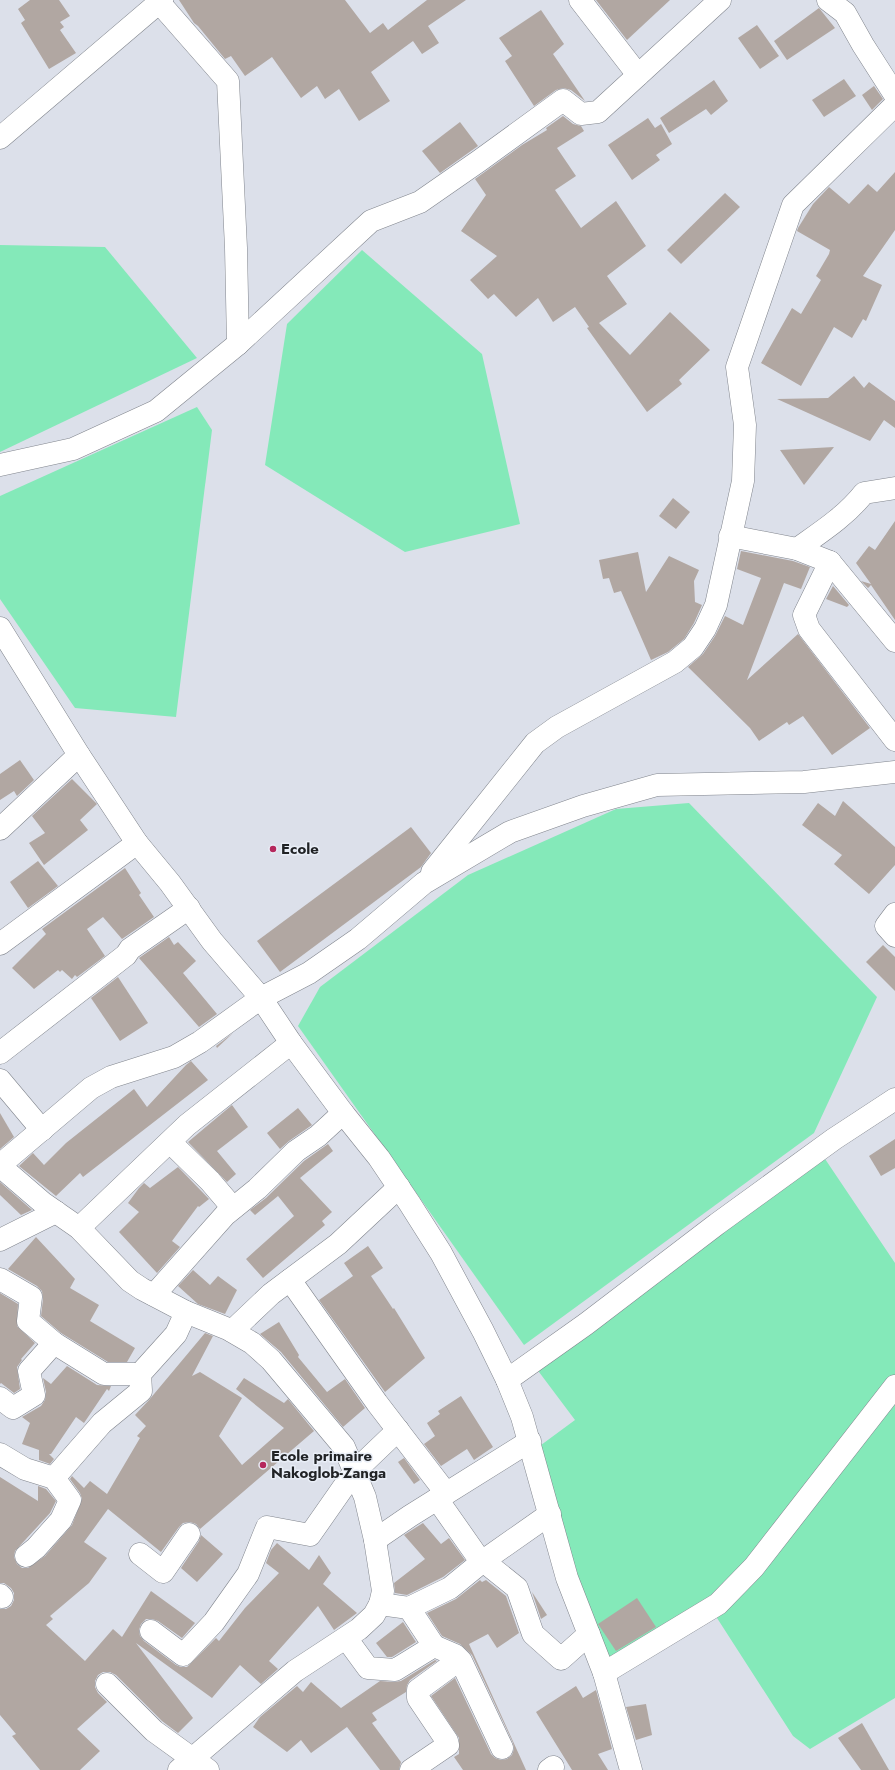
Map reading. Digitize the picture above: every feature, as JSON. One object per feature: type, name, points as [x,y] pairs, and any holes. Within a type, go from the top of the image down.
[{"type":"street","points":[[580,0],[638,75]]},
{"type":"street","points":[[0,465],[73,449],[156,411],[238,344],[371,221],[420,202],[563,100],[581,114],[598,112],[720,0]]},
{"type":"street","points":[[828,0],[846,13],[863,46],[895,95]]},
{"type":"street","points":[[0,138],[159,1],[228,81],[236,248],[238,344]]},
{"type":"street","points":[[185,1764],[295,1671],[359,1629],[374,1615],[380,1604],[383,1591],[375,1540],[365,1497],[344,1448],[271,1360],[252,1343],[232,1331],[186,1312],[154,1296],[130,1281],[79,1228],[56,1212],[0,1165],[91,1088],[111,1077],[174,1057],[200,1042],[261,998],[309,973],[358,939],[424,882],[535,743],[557,727],[675,662],[693,647],[705,629],[716,605],[743,481],[745,425],[737,367],[793,205],[895,105]]},
{"type":"street","points":[[797,549],[849,510],[864,493],[895,488]]},
{"type":"street","points":[[730,536],[797,549],[830,562],[895,641]]},
{"type":"street","points":[[830,562],[804,615],[805,622],[895,740]]},
{"type":"street","points":[[0,628],[79,755],[137,843],[189,908],[212,941],[261,998],[291,1043],[343,1113],[379,1158],[441,1253],[483,1331],[507,1380],[530,1441],[567,1578],[604,1673],[611,1705],[631,1770]]},
{"type":"street","points":[[0,829],[79,755]]},
{"type":"street","points":[[424,882],[510,832],[583,806],[657,785],[804,782],[895,772]]},
{"type":"street","points":[[0,944],[137,843]]},
{"type":"street","points":[[0,1053],[126,955],[130,949],[189,908]]},
{"type":"street","points":[[895,914],[886,926],[895,936]]},
{"type":"street","points":[[79,1228],[187,1125],[291,1043]]},
{"type":"street","points":[[0,1080],[42,1130]]},
{"type":"street","points":[[507,1380],[586,1324],[717,1224],[834,1139],[895,1099]]},
{"type":"street","points":[[154,1296],[225,1215],[257,1189],[296,1151],[318,1136],[343,1113]]},
{"type":"street","points":[[170,1142],[210,1181],[233,1208]]},
{"type":"street","points":[[232,1331],[271,1294],[338,1244],[399,1187]]},
{"type":"street","points":[[0,1240],[56,1212]]},
{"type":"street","points":[[0,1279],[31,1297],[28,1321],[54,1343],[104,1374],[140,1374]]},
{"type":"street","points":[[290,1280],[398,1430],[442,1496],[477,1556],[517,1588],[533,1634],[561,1659],[589,1634]]},
{"type":"street","points":[[54,1478],[102,1423],[141,1391],[140,1374],[176,1334],[186,1312]]},
{"type":"street","points":[[0,1398],[13,1408],[34,1395],[29,1371],[54,1343]]},
{"type":"street","points":[[604,1673],[718,1604],[754,1567],[895,1386]]},
{"type":"street","points":[[151,1631],[183,1655],[214,1622],[248,1574],[267,1527],[310,1535],[354,1472],[398,1430]]},
{"type":"street","points":[[375,1540],[530,1441]]},
{"type":"street","points":[[0,1454],[25,1469],[54,1478],[70,1500],[61,1520],[36,1548],[26,1556]]},
{"type":"street","points":[[380,1604],[409,1608],[450,1588],[483,1561],[550,1514]]},
{"type":"street","points":[[140,1554],[163,1572],[189,1534]]},
{"type":"street","points":[[409,1608],[434,1646],[455,1655],[459,1660],[502,1748]]},
{"type":"street","points":[[346,1638],[368,1668],[396,1670],[434,1646]]},
{"type":"street","points":[[411,1770],[448,1745],[447,1741],[418,1698],[418,1690],[459,1660]]},
{"type":"street","points":[[107,1684],[185,1764],[208,1770]]},
{"type":"green space","points":[[0,245],[105,247],[197,358],[0,452]]},
{"type":"green space","points":[[362,250],[482,354],[520,524],[405,552],[265,465],[287,324]]},
{"type":"green space","points":[[197,407],[212,430],[176,717],[75,708],[0,599],[0,496]]},
{"type":"green space","points":[[689,803],[877,997],[814,1133],[524,1345],[298,1026],[320,987],[468,875],[616,809]]},
{"type":"green space","points":[[819,1150],[895,1263],[895,1698],[810,1749],[793,1736],[717,1618],[717,1604],[605,1676],[537,1448],[575,1420],[533,1364]]},
{"type":"building","points":[[30,0],[59,0],[70,16],[60,22],[64,27],[60,30],[76,53],[49,69],[21,23],[25,20],[18,9]]},
{"type":"building","points":[[179,0],[345,0],[370,33],[383,23],[388,30],[427,0],[466,0],[428,26],[439,43],[422,54],[413,41],[371,72],[390,101],[359,121],[339,89],[325,99],[317,86],[301,98],[272,57],[245,76],[231,56],[225,59],[194,23]]},
{"type":"building","points":[[596,0],[670,0],[627,40]]},
{"type":"building","points":[[819,8],[835,28],[787,60],[774,41]]},
{"type":"building","points":[[541,10],[564,44],[553,54],[585,101],[571,90],[563,88],[556,90],[534,106],[505,61],[512,56],[499,38]]},
{"type":"building","points":[[757,25],[779,56],[760,69],[738,38]]},
{"type":"building","points":[[844,79],[856,96],[824,117],[812,100]]},
{"type":"building","points":[[714,80],[728,101],[711,115],[706,109],[669,133],[660,118]]},
{"type":"building","points":[[874,86],[883,99],[872,110],[862,95]]},
{"type":"building","points":[[563,116],[573,124],[581,126],[584,131],[557,148],[576,176],[555,190],[581,228],[616,201],[646,246],[607,276],[627,304],[599,323],[630,355],[670,312],[710,350],[679,380],[682,384],[647,412],[587,328],[589,327],[575,307],[553,322],[538,298],[516,317],[494,294],[488,299],[470,280],[497,256],[461,231],[486,195],[475,179],[522,145],[547,130],[546,128]]},
{"type":"building","points":[[648,118],[655,128],[661,124],[672,144],[656,155],[660,160],[632,180],[608,145]]},
{"type":"building","points":[[460,122],[478,146],[440,173],[422,151]]},
{"type":"building","points":[[895,172],[895,230],[863,276],[882,285],[866,321],[863,319],[852,338],[834,327],[801,386],[761,363],[792,308],[801,314],[821,280],[816,276],[829,254],[830,250],[797,231],[798,228],[813,204],[829,187],[849,204],[868,184],[877,192]]},
{"type":"building","points":[[725,193],[740,207],[681,264],[667,250]]},
{"type":"building","points":[[854,376],[864,388],[869,382],[895,401],[895,428],[884,420],[870,441],[777,399],[828,398]]},
{"type":"building","points":[[834,447],[804,485],[780,450]]},
{"type":"building","points":[[673,498],[690,512],[676,529],[659,516]]},
{"type":"building","points":[[895,521],[895,620],[871,585],[868,588],[861,581],[871,584],[856,563],[869,546],[875,550]]},
{"type":"building","points":[[741,551],[793,561],[810,567],[801,589],[784,583],[747,680],[798,634],[870,728],[832,755],[803,716],[789,725],[787,722],[759,741],[750,728],[688,667],[703,654],[715,636],[725,616],[743,625],[761,578],[737,569]]},
{"type":"building","points":[[638,552],[646,592],[669,556],[699,570],[694,581],[695,602],[702,605],[694,623],[684,639],[668,652],[651,660],[621,591],[614,593],[609,578],[603,579],[599,560]]},
{"type":"building","points":[[833,586],[849,605],[847,607],[826,599]]},
{"type":"building","points":[[20,760],[34,780],[17,796],[14,791],[0,800],[0,774]]},
{"type":"building","points":[[72,779],[97,804],[80,820],[88,830],[44,865],[29,843],[45,833],[32,816]]},
{"type":"building","points":[[843,801],[895,847],[895,865],[869,894],[834,864],[842,855],[802,825],[818,803],[835,816]]},
{"type":"building","points":[[411,827],[431,853],[421,867],[280,972],[257,941]]},
{"type":"building","points":[[38,861],[58,886],[28,908],[10,882]]},
{"type":"building","points":[[125,868],[141,893],[139,895],[154,917],[122,939],[103,917],[87,929],[105,956],[77,977],[75,975],[72,979],[62,970],[60,972],[58,970],[34,989],[12,968],[46,934],[42,929]]},
{"type":"building","points":[[169,937],[174,945],[178,942],[196,961],[183,973],[217,1014],[199,1027],[139,958]]},
{"type":"building","points":[[883,945],[895,957],[895,991],[866,962]]},
{"type":"building","points":[[118,977],[148,1023],[120,1041],[91,998]]},
{"type":"building","points":[[233,1033],[217,1048],[216,1046]]},
{"type":"building","points":[[191,1061],[208,1080],[83,1177],[80,1173],[56,1196],[19,1166],[33,1153],[44,1165],[66,1143],[134,1089],[147,1107]]},
{"type":"building","points":[[232,1105],[248,1127],[217,1151],[236,1174],[227,1182],[188,1142]]},
{"type":"building","points":[[298,1108],[312,1125],[280,1149],[267,1133]]},
{"type":"building","points":[[0,1113],[14,1137],[0,1149]]},
{"type":"building","points":[[895,1139],[895,1168],[881,1176],[869,1156]]},
{"type":"building","points":[[328,1144],[333,1151],[300,1178],[332,1212],[322,1221],[325,1225],[263,1278],[246,1259],[294,1216],[278,1196],[255,1215],[250,1210],[266,1198],[304,1161]]},
{"type":"building","points":[[178,1167],[209,1199],[199,1207],[198,1206],[172,1241],[180,1247],[157,1273],[119,1232],[139,1212],[128,1203],[139,1188],[144,1183],[150,1188]]},
{"type":"building","points":[[0,1182],[32,1210],[21,1215],[0,1195]]},
{"type":"building","points":[[36,1237],[75,1279],[70,1288],[99,1305],[90,1321],[135,1348],[127,1362],[108,1362],[61,1333],[41,1316],[43,1299],[42,1291],[37,1286],[8,1269]]},
{"type":"building","points":[[368,1246],[383,1268],[371,1276],[393,1309],[394,1308],[425,1358],[385,1392],[319,1300],[353,1276],[344,1263]]},
{"type":"building","points":[[193,1270],[210,1285],[218,1276],[237,1290],[225,1314],[198,1304],[178,1286]]},
{"type":"building","points":[[0,1293],[18,1304],[17,1326],[35,1343],[21,1359],[22,1360],[17,1367],[20,1389],[14,1393],[1,1383],[0,1384]]},
{"type":"building","points":[[279,1322],[299,1355],[298,1357],[327,1392],[345,1379],[365,1408],[343,1427],[281,1352],[260,1334]]},
{"type":"building","points":[[205,1333],[213,1336],[192,1376],[200,1372],[242,1398],[219,1436],[242,1465],[284,1428],[236,1389],[244,1378],[284,1403],[288,1399],[314,1431],[200,1529],[196,1524],[190,1522],[183,1523],[161,1552],[108,1509],[84,1542],[107,1558],[89,1583],[50,1616],[53,1619],[46,1625],[85,1661],[113,1629],[122,1637],[151,1591],[195,1623],[182,1638],[158,1621],[146,1619],[141,1624],[139,1630],[140,1636],[144,1641],[176,1665],[187,1667],[216,1638],[219,1641],[245,1608],[279,1573],[266,1563],[271,1550],[277,1543],[309,1570],[319,1555],[331,1573],[323,1584],[357,1613],[334,1630],[318,1606],[269,1661],[278,1669],[261,1684],[240,1665],[212,1698],[136,1643],[193,1718],[178,1733],[162,1721],[116,1675],[110,1672],[103,1672],[98,1675],[95,1681],[95,1687],[98,1693],[107,1702],[77,1729],[100,1751],[80,1770],[40,1770],[12,1736],[16,1734],[0,1715],[0,1609],[6,1609],[11,1606],[14,1600],[14,1593],[11,1588],[4,1583],[0,1583],[0,1477],[38,1501],[38,1486],[46,1489],[56,1501],[50,1513],[15,1551],[14,1557],[17,1564],[22,1568],[28,1568],[45,1556],[72,1525],[82,1499],[80,1493],[70,1479],[72,1476],[84,1488],[90,1481],[107,1494],[140,1438],[137,1436],[146,1426],[135,1415]]},
{"type":"building","points":[[67,1366],[97,1385],[111,1386],[109,1391],[107,1389],[84,1423],[76,1417],[51,1454],[49,1454],[54,1459],[50,1464],[39,1460],[39,1450],[22,1444],[30,1423],[22,1417],[41,1406],[45,1400],[46,1392],[43,1378],[51,1384]]},
{"type":"building","points":[[461,1396],[493,1447],[474,1460],[467,1449],[441,1466],[424,1444],[435,1436],[427,1423],[440,1414],[438,1411]]},
{"type":"building","points":[[404,1458],[420,1480],[414,1484],[398,1462]]},
{"type":"building","points":[[423,1523],[441,1544],[449,1538],[465,1560],[443,1577],[407,1595],[395,1593],[394,1583],[425,1559],[404,1535]]},
{"type":"building","points":[[201,1535],[223,1554],[197,1582],[181,1568],[199,1541]]},
{"type":"building","points":[[480,1580],[482,1582],[486,1580],[506,1596],[519,1633],[497,1648],[488,1634],[469,1644],[526,1770],[463,1770],[454,1757],[459,1754],[459,1738],[431,1696],[455,1678],[491,1754],[495,1758],[501,1760],[507,1759],[512,1755],[514,1749],[513,1743],[472,1655],[460,1644],[442,1636],[427,1613],[456,1599]]},
{"type":"building","points":[[532,1592],[547,1615],[541,1619]]},
{"type":"building","points":[[637,1598],[656,1627],[616,1651],[598,1624]]},
{"type":"building","points":[[403,1622],[416,1642],[392,1657],[387,1657],[376,1643]]},
{"type":"building","points":[[435,1660],[437,1661],[410,1680],[407,1685],[406,1692],[372,1713],[377,1720],[372,1723],[401,1762],[399,1770],[380,1770],[347,1727],[311,1753],[301,1740],[287,1752],[253,1727],[260,1717],[297,1686],[303,1692],[311,1682],[341,1708],[380,1681],[401,1681]]},
{"type":"building","points":[[576,1686],[583,1698],[596,1690],[612,1749],[598,1754],[608,1770],[572,1770],[536,1712]]},
{"type":"building","points":[[646,1704],[652,1735],[636,1740],[626,1707]]},
{"type":"building","points":[[862,1723],[889,1770],[861,1770],[838,1738]]},
{"type":"place","name":"Ecole","points":[[273,849]]},
{"type":"place","name":"Ecole primaire Nakoglob-Zanga","points":[[263,1465]]}]
